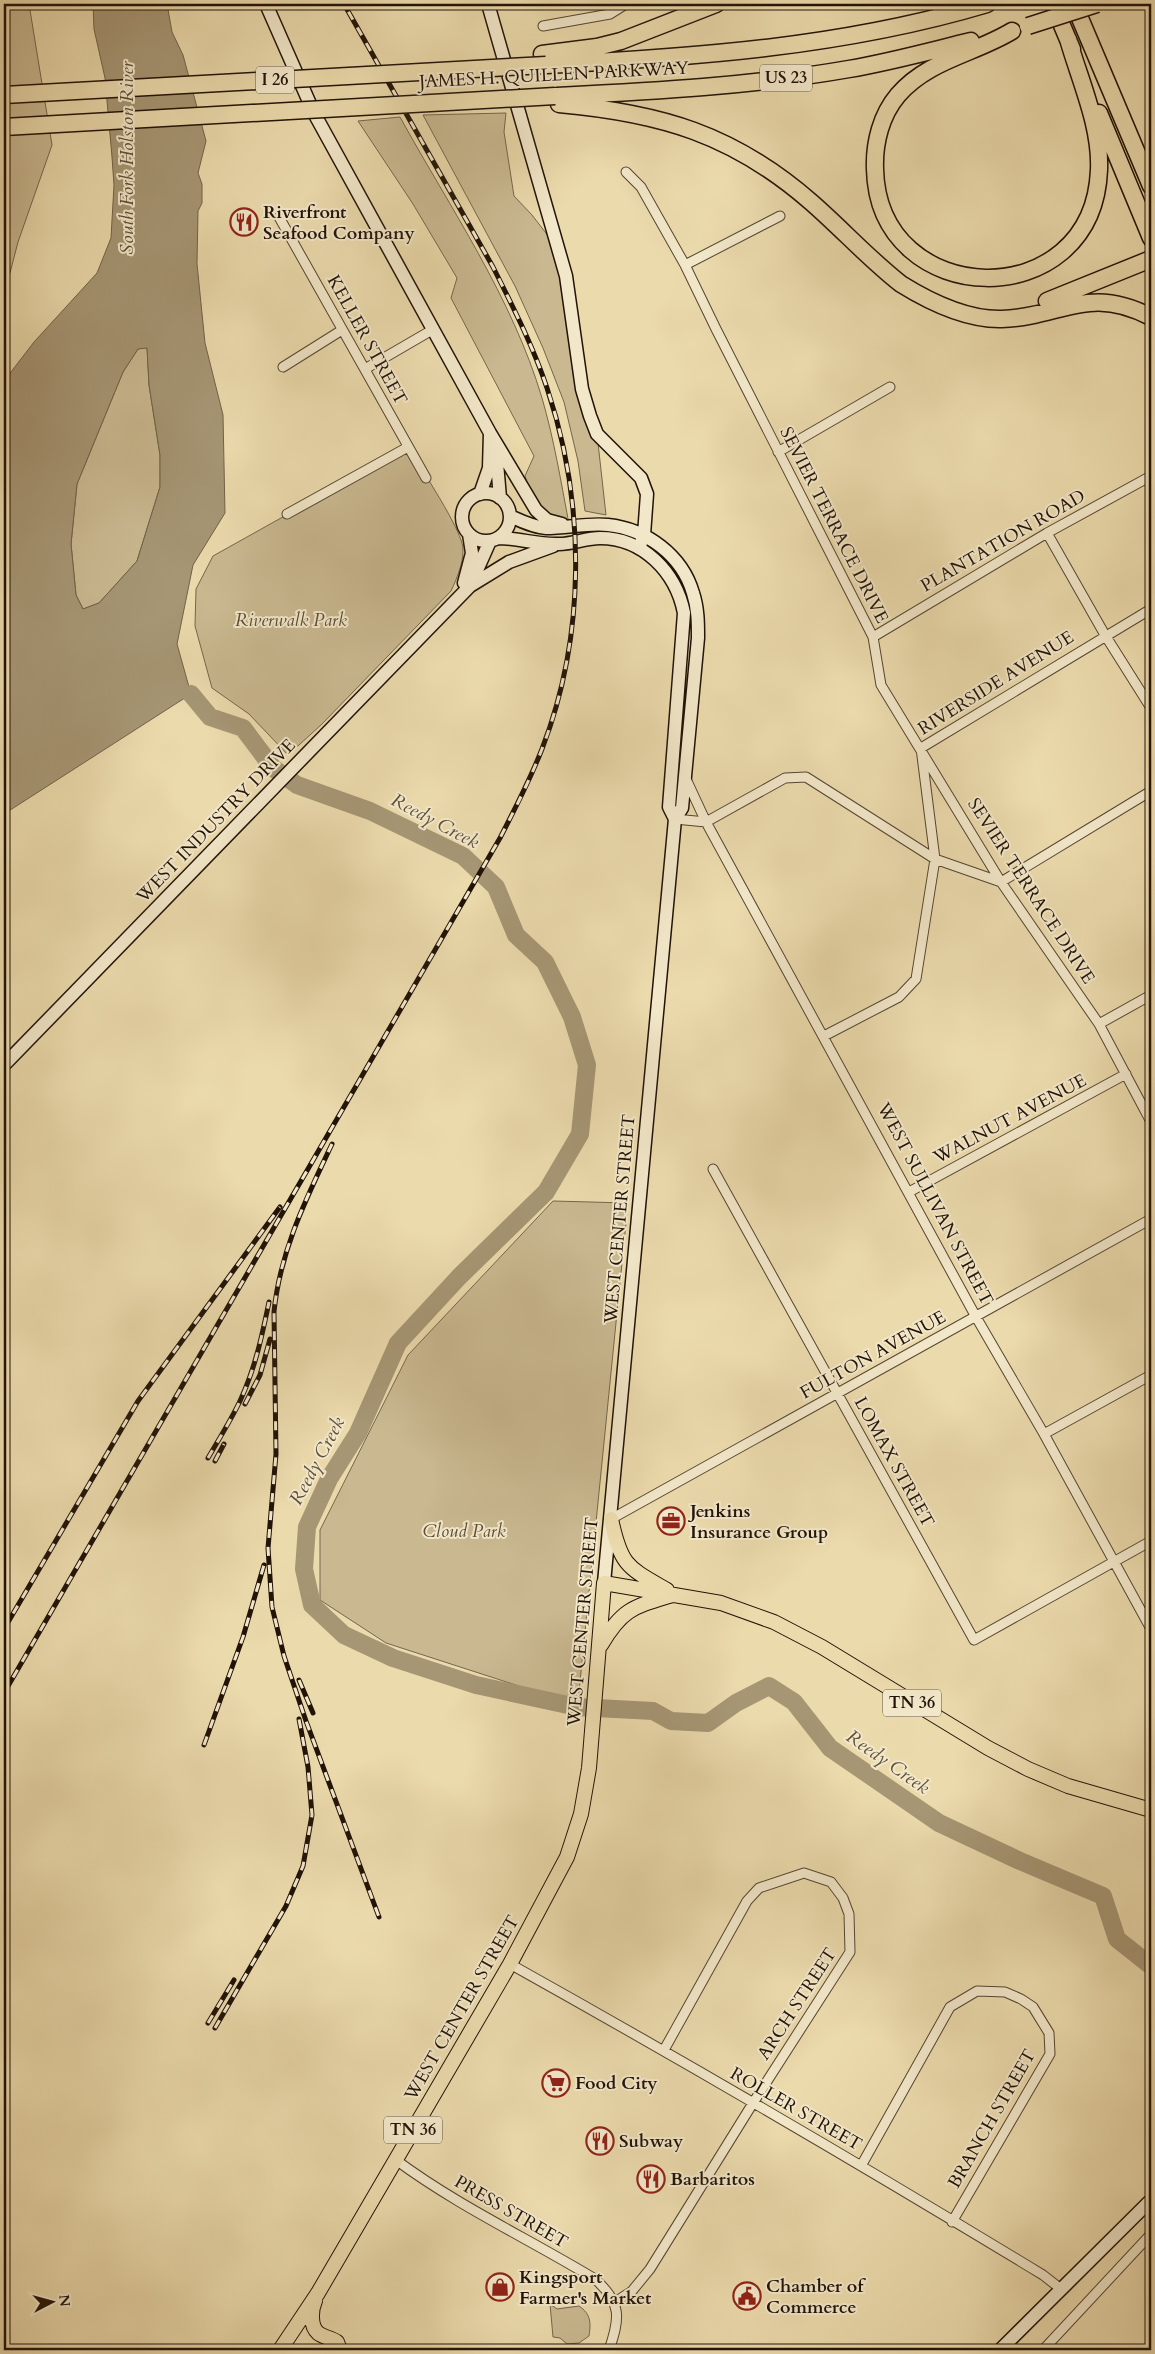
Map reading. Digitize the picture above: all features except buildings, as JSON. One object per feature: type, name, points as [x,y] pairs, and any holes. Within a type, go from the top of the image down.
[{"type":"highway","points":[[544,60],[620,41],[716,4]]},
{"type":"highway","name":"JAMES H. QUILLEN PARKWAY","points":[[4,95],[459,70],[544,60],[757,51],[893,28],[987,4]]},
{"type":"highway","points":[[1053,4],[1151,238]]},
{"type":"highway","name":"JAMES H. QUILLEN PARKWAY","points":[[4,127],[507,98],[557,100],[790,78],[849,69],[1012,31],[1097,4]]},
{"type":"highway","points":[[1077,9],[1151,186]]},
{"type":"highway","points":[[1012,31],[994,41],[941,62],[923,72],[906,86],[887,112],[876,143],[875,178],[878,194],[883,209],[900,238],[926,261],[940,269],[976,279],[1012,277],[1029,272],[1044,264],[1069,244],[1079,233],[1093,203],[1099,171],[1098,142],[1068,39]]},
{"type":"highway","points":[[557,100],[658,119],[692,129],[721,141],[787,182],[901,284],[937,303],[971,314],[999,319],[1016,318],[1078,303],[1092,302],[1120,305],[1151,317]]},
{"type":"highway","points":[[971,314],[999,313],[1030,307],[1151,259]]},
{"type":"main road","points":[[266,4],[314,113],[492,437],[536,510],[547,520],[566,526]]},
{"type":"main road","points":[[488,4],[566,276],[584,398],[598,434],[642,478],[647,494],[644,535],[639,548]]},
{"type":"main road","points":[[480,494],[489,468],[492,437]]},
{"type":"main road","points":[[492,437],[500,498]]},
{"type":"main road","points":[[490,493],[500,498],[508,507],[510,516],[505,532],[494,539],[481,541],[469,534],[463,523],[462,514],[470,499],[480,494],[490,493]]},
{"type":"main road","name":"WEST CENTER STREET","points":[[280,2350],[318,2293],[396,2160],[510,1964],[567,1857],[581,1814],[589,1768],[598,1650],[675,820],[682,808],[698,638],[698,613],[693,592],[683,570],[663,548],[644,535],[607,525],[547,528],[534,526],[510,516]]},
{"type":"main road","name":"WEST INDUSTRY DRIVE","points":[[454,603],[464,582],[472,553],[469,534]]},
{"type":"main road","name":"WEST CENTER STREET","points":[[494,539],[557,545],[601,538],[622,542],[639,548],[668,573],[679,593],[684,612],[669,807],[675,820]]},
{"type":"main road","name":"WEST INDUSTRY DRIVE","points":[[4,1065],[470,586],[494,539]]},
{"type":"main road","points":[[470,586],[509,562],[557,545]]},
{"type":"main road","points":[[611,1519],[617,1546],[630,1568],[675,1594]]},
{"type":"main road","name":"TN 36","points":[[604,1584],[675,1594],[721,1603],[774,1622],[822,1648],[988,1748],[1028,1769],[1068,1786],[1151,1810]]},
{"type":"main road","points":[[598,1650],[612,1626],[630,1609],[675,1594]]},
{"type":"main road","points":[[1000,2350],[1151,2200]]},
{"type":"main road","points":[[318,2293],[312,2307],[313,2322],[320,2334],[337,2342],[340,2350]]},
{"type":"street","points":[[543,26],[610,14],[626,4]]},
{"type":"street","name":"SEVIER TERRACE DRIVE","points":[[626,172],[641,186],[685,265],[778,452],[873,636],[882,685],[1001,882],[1099,1024],[1151,1122]]},
{"type":"street","points":[[685,265],[780,216]]},
{"type":"street","name":"KELLER STREET","points":[[279,217],[426,478]]},
{"type":"street","points":[[283,367],[342,330]]},
{"type":"street","points":[[365,369],[432,330]]},
{"type":"street","points":[[778,452],[890,387]]},
{"type":"street","points":[[287,514],[408,447]]},
{"type":"street","name":"PLANTATION ROAD","points":[[873,636],[1047,533],[1151,476]]},
{"type":"street","points":[[1047,533],[1105,635],[1151,708]]},
{"type":"street","name":"RIVERSIDE AVENUE","points":[[824,1036],[898,997],[916,979],[935,859],[921,748],[1105,635],[1151,609]]},
{"type":"street","name":"WEST SULLIVAN STREET","points":[[685,776],[706,822],[976,1317],[1044,1434],[1151,1629]]},
{"type":"street","points":[[675,820],[706,822],[785,778],[806,777],[935,859],[1001,882],[1151,791]]},
{"type":"street","points":[[1099,1024],[1151,995]]},
{"type":"street","name":"WALNUT AVENUE","points":[[909,1192],[1126,1074]]},
{"type":"street","name":"LOMAX STREET","points":[[713,1169],[974,1640],[1113,1562]]},
{"type":"street","name":"FULTON AVENUE","points":[[611,1519],[1151,1219]]},
{"type":"street","points":[[1044,1434],[1151,1375]]},
{"type":"street","points":[[1113,1562],[1151,1541]]},
{"type":"street","name":"ARCH STREET","points":[[615,2302],[641,2283],[850,1952],[849,1914],[843,1898],[831,1882],[804,1873],[759,1888],[747,1901],[664,2050]]},
{"type":"street","name":"ROLLER STREET","points":[[510,1964],[664,2050],[861,2166],[1043,2275],[1061,2289]]},
{"type":"street","name":"BRANCH STREET","points":[[861,2166],[950,2007],[977,1990],[1005,1992],[1021,1999],[1033,2008],[1049,2034],[1050,2054],[952,2222]]},
{"type":"street","name":"PRESS STREET","points":[[396,2160],[414,2174],[595,2279],[609,2291],[615,2302]]},
{"type":"street","points":[[1043,2350],[1151,2234]]},
{"type":"street","points":[[609,2350],[618,2320],[615,2302]]},
{"type":"green space","points":[[4,4],[29,4],[52,145],[18,242],[4,296]]},
{"type":"green space","points":[[506,113],[504,132],[514,196],[532,215],[559,250],[576,354],[597,434],[606,515],[585,511],[578,461],[564,402],[543,348],[515,286],[423,115]]},
{"type":"green space","points":[[400,117],[478,254],[514,324],[542,398],[569,524],[536,510],[525,476],[534,456],[451,298],[457,278],[413,204],[358,121]]},
{"type":"green space","points":[[147,347],[149,385],[160,455],[160,487],[137,561],[99,603],[83,609],[76,595],[71,544],[77,484],[123,372],[138,349]]},
{"type":"green space","name":"Riverwalk Park","points":[[408,447],[456,529],[463,550],[461,566],[451,591],[322,724],[288,755],[249,714],[212,688],[195,626],[196,589],[213,556]]},
{"type":"green space","name":"Cloud Park","points":[[553,1201],[628,1203],[578,1702],[522,1687],[386,1643],[320,1600],[320,1530],[408,1355]]},
{"type":"green space","points":[[550,2304],[557,2309],[579,2306],[583,2309],[589,2319],[589,2336],[579,2343],[567,2344],[560,2338],[553,2337]]},
{"type":"water","name":"South Fork Holston River","points":[[93,4],[167,4],[172,32],[183,55],[206,141],[198,173],[202,184],[202,203],[198,211],[197,264],[205,343],[223,415],[225,513],[193,565],[177,644],[191,694],[4,814],[4,381],[34,342],[97,273],[111,238],[114,185],[112,157],[105,78],[94,29]],"holes":[[[147,348],[149,385],[160,455],[160,487],[137,561],[99,603],[83,609],[76,595],[71,544],[77,484],[123,372],[138,349]]]},
{"type":"waterway","name":"Reedy Creek","points":[[191,694],[210,717],[243,728],[273,768],[297,785],[370,811],[463,856],[496,887],[516,935],[545,962],[572,1017],[587,1065],[580,1134],[546,1192],[459,1277],[398,1343],[358,1433],[329,1479],[307,1527],[304,1569],[312,1605],[344,1635],[393,1658],[476,1685],[577,1707],[653,1711],[671,1721],[708,1723],[736,1703],[769,1686],[794,1702],[830,1748],[939,1823],[1020,1861],[1103,1896],[1117,1939],[1151,1966]]},
{"type":"railway","points":[[4,1693],[500,838],[542,749],[556,706],[567,661],[576,569],[574,523],[569,477],[560,432],[547,388],[529,342],[493,267],[344,4]]},
{"type":"railway","points":[[332,1144],[288,1247],[277,1290],[274,1312],[276,1454],[268,1548],[272,1607],[284,1656],[306,1721],[379,1917]]},
{"type":"railway","points":[[4,1629],[138,1401],[280,1207]]},
{"type":"railway","points":[[208,1458],[233,1415],[250,1377],[258,1352],[269,1302]]},
{"type":"railway","points":[[245,1404],[260,1375],[270,1339]]},
{"type":"railway","points":[[215,1461],[224,1444]]},
{"type":"railway","points":[[204,1745],[243,1637],[264,1565]]},
{"type":"railway","points":[[299,1680],[313,1713]]},
{"type":"railway","points":[[215,2028],[286,1906],[303,1866],[312,1815],[308,1767],[299,1719]]},
{"type":"railway","points":[[208,2023],[234,1980]]},
{"type":"place","name":"Riverfront Seafood Company","points":[[244,222]]},
{"type":"place","name":"Jenkins Insurance Group","points":[[671,1521]]},
{"type":"place","name":"Food City","points":[[556,2083]]},
{"type":"place","name":"Subway","points":[[600,2141]]},
{"type":"place","name":"Barbaritos","points":[[651,2179]]},
{"type":"place","name":"Kingsport Farmer's Market","points":[[500,2287]]},
{"type":"place","name":"Chamber of Commerce","points":[[747,2296]]}]
